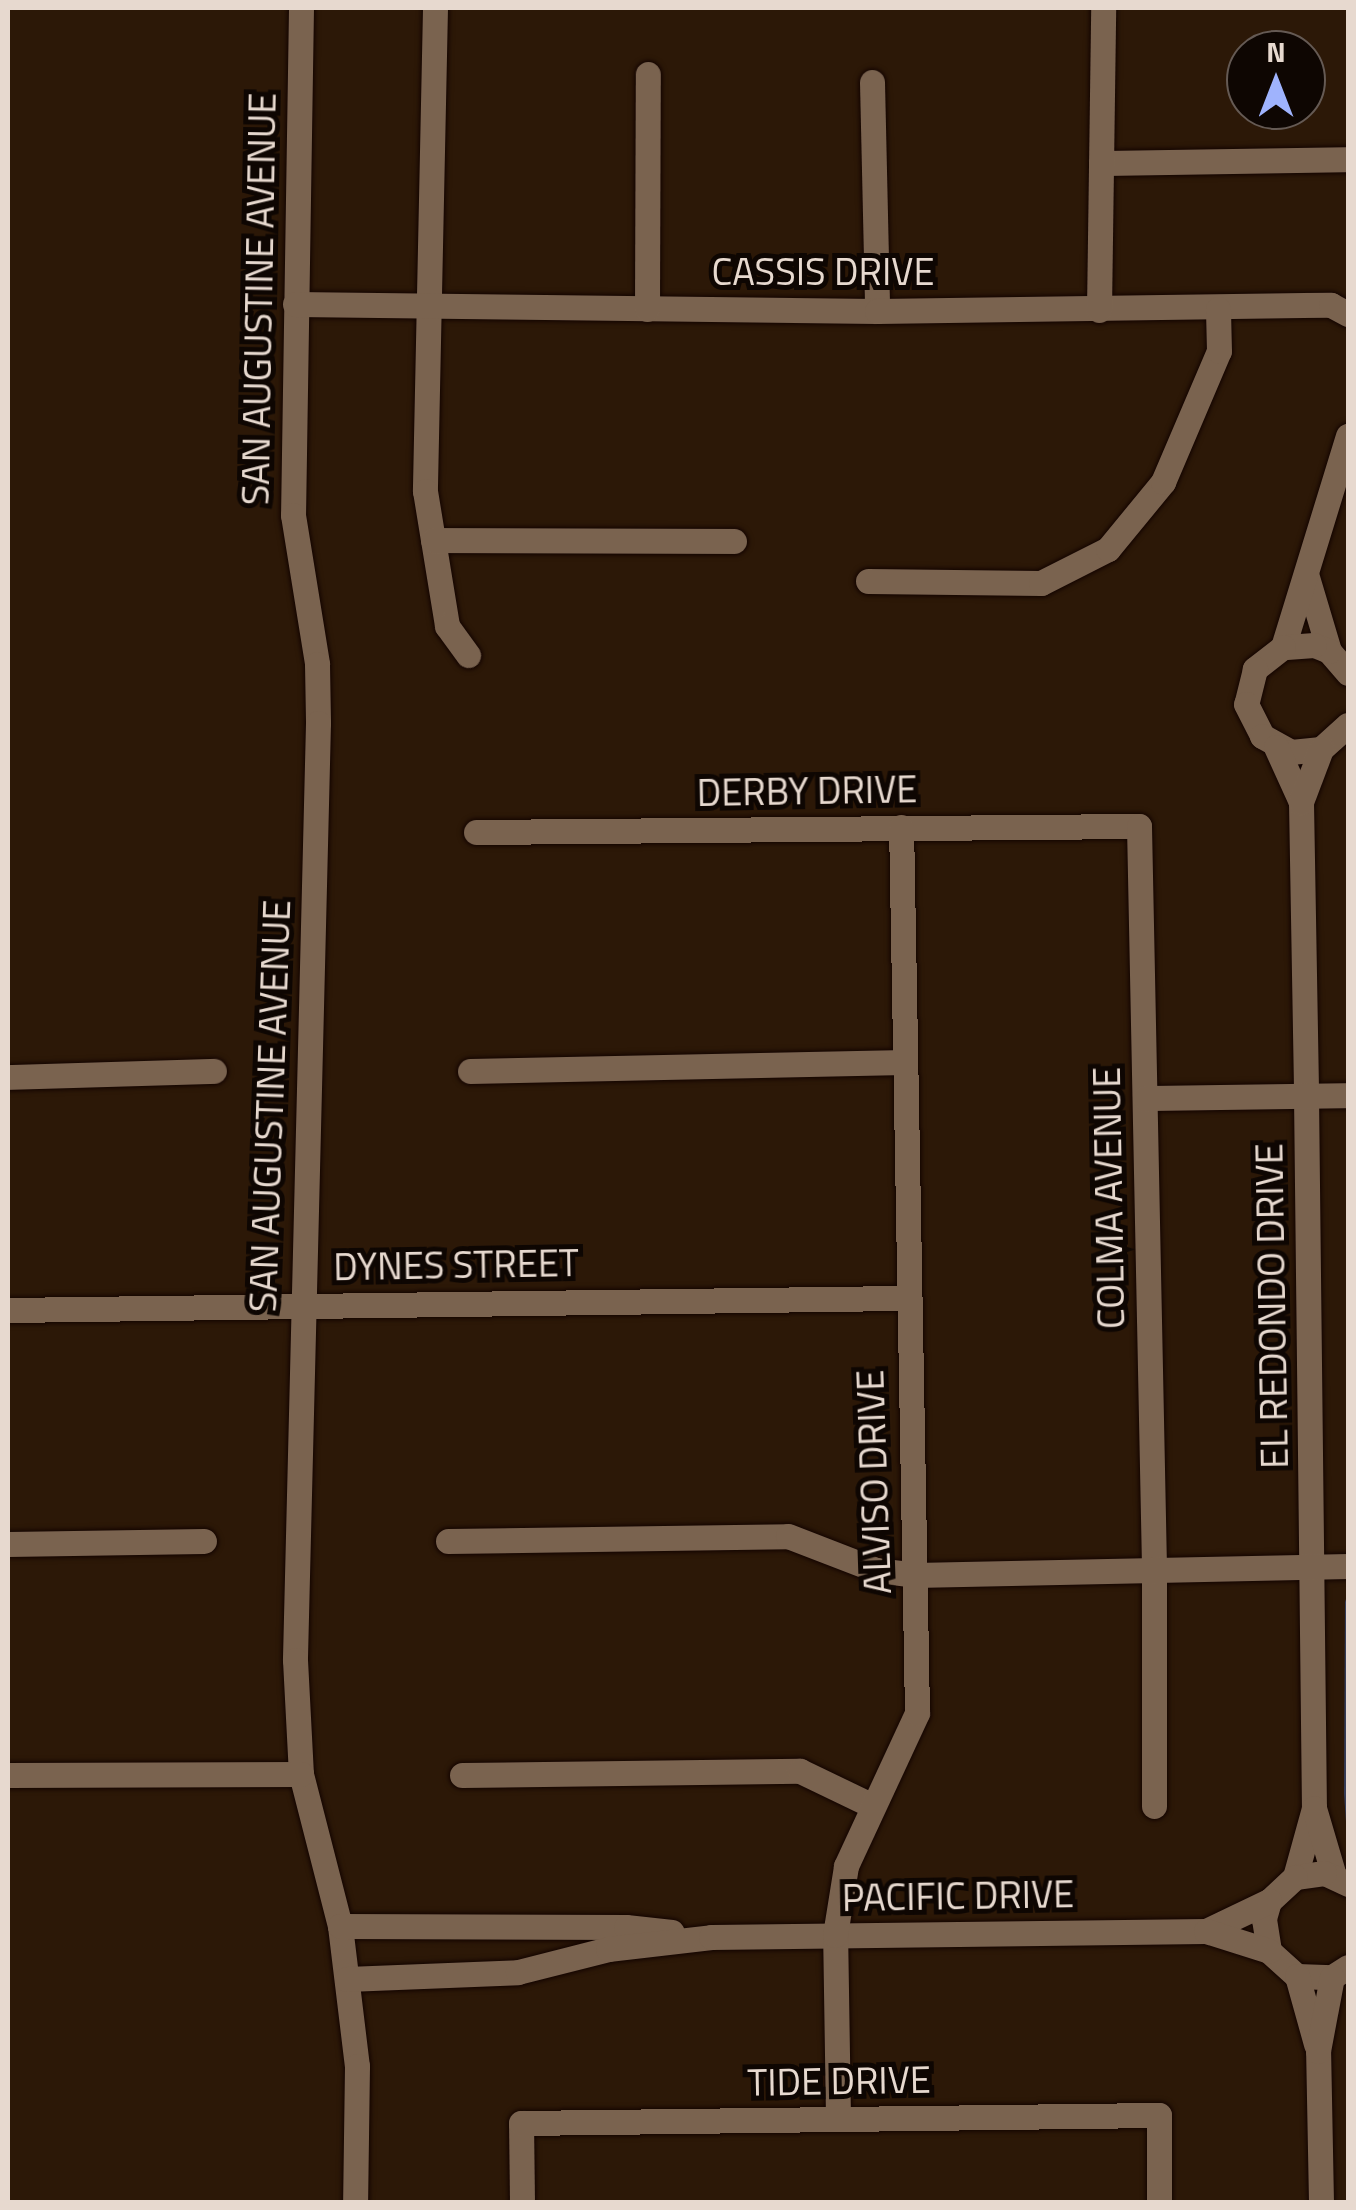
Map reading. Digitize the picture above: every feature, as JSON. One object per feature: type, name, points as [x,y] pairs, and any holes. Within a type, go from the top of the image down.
[{"type":"street","name":"SAN AUGUSTINE AVENUE","points":[[301,8],[293,516],[317,664],[318,723],[295,1660],[300,1774],[340,1926],[348,1978],[357,2066],[355,2202]]},
{"type":"street","points":[[436,8],[425,492],[447,626],[468,655]]},
{"type":"street","points":[[1099,310],[1103,8]]},
{"type":"street","points":[[647,308],[648,74]]},
{"type":"street","points":[[872,82],[877,310]]},
{"type":"street","points":[[1101,163],[1348,159]]},
{"type":"street","name":"CASSIS DRIVE","points":[[295,304],[877,310],[1332,305],[1348,314]]},
{"type":"street","points":[[868,581],[1041,583],[1108,549],[1162,482],[1219,351],[1218,309]]},
{"type":"street","points":[[1348,436],[1283,646],[1314,645],[1329,652],[1348,672]]},
{"type":"street","points":[[433,540],[734,542]]},
{"type":"street","points":[[1306,578],[1329,652]]},
{"type":"street","name":"EL REDONDO DRIVE","points":[[1283,646],[1255,669],[1246,704],[1251,721],[1276,747],[1301,802]]},
{"type":"street","points":[[1276,747],[1291,752],[1321,749],[1348,725]]},
{"type":"street","name":"EL REDONDO DRIVE","points":[[1294,1877],[1314,1808],[1301,802],[1321,749]]},
{"type":"street","name":"DERBY DRIVE","points":[[476,832],[1139,826]]},
{"type":"street","name":"COLMA AVENUE","points":[[1139,826],[1154,1569],[1154,1806]]},
{"type":"street","name":"ALVISO DRIVE","points":[[838,2118],[835,1935],[846,1866],[916,1713],[901,827]]},
{"type":"street","points":[[470,1071],[905,1062]]},
{"type":"street","points":[[8,1077],[214,1071]]},
{"type":"street","points":[[1145,1098],[1348,1094]]},
{"type":"street","name":"DYNES STREET","points":[[8,1310],[906,1298]]},
{"type":"street","points":[[448,1540],[788,1536],[876,1570],[915,1575],[1348,1566]]},
{"type":"street","points":[[8,1544],[204,1540]]},
{"type":"street","points":[[462,1775],[800,1772],[873,1806]]},
{"type":"street","points":[[8,1776],[300,1774]]},
{"type":"street","name":"EL REDONDO DRIVE","points":[[1314,1808],[1341,1880]]},
{"type":"street","points":[[1294,1877],[1341,1880]]},
{"type":"street","name":"PACIFIC DRIVE","points":[[1206,1931],[1270,1901],[1294,1877]]},
{"type":"street","points":[[1270,1901],[1264,1918],[1270,1951],[1298,1976],[1318,2051],[1321,2202]]},
{"type":"street","name":"PACIFIC DRIVE","points":[[340,1926],[626,1926],[711,1937]]},
{"type":"street","name":"PACIFIC DRIVE","points":[[348,1978],[518,1972],[608,1949],[711,1937],[1206,1931],[1270,1951]]},
{"type":"street","points":[[1298,1976],[1340,1972],[1318,2051]]},
{"type":"street","name":"TIDE DRIVE","points":[[522,2202],[521,2124],[1159,2115],[1158,2202]]},
{"type":"street","points":[[1321,2163],[1348,2162]]},
{"type":"shaded area","points":[[1348,1593],[1348,1850],[1344,1794]]}]
